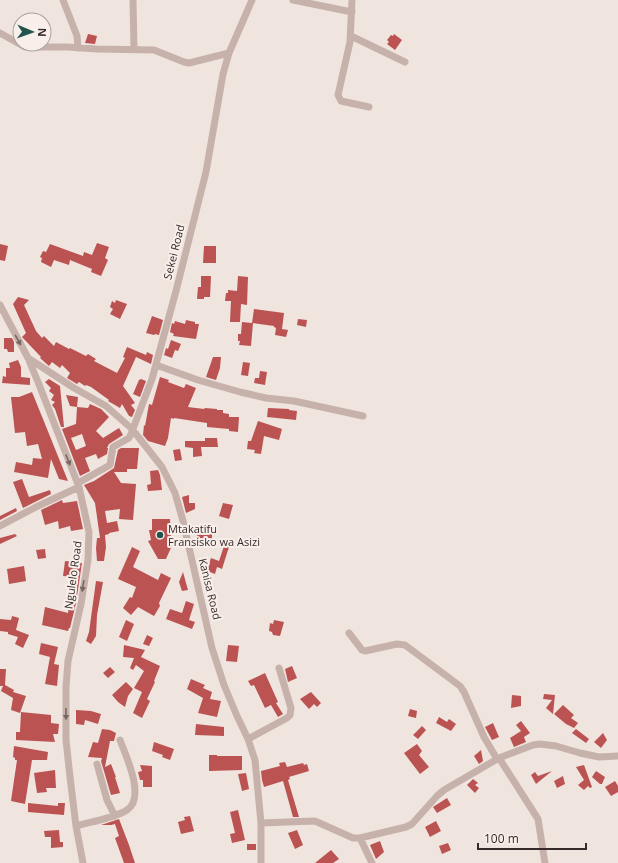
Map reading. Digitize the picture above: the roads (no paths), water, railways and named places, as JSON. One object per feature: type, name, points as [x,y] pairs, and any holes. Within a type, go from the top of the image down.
[{"type":"street","points":[[63,0],[77,36],[78,48]]},
{"type":"street","points":[[132,0],[134,49]]},
{"type":"street","name":"Sekei Road","points":[[78,485],[110,465],[113,447],[129,438],[144,403],[156,365],[206,172],[222,81],[229,53],[252,0]]},
{"type":"street","points":[[293,0],[352,12]]},
{"type":"street","points":[[352,0],[351,36],[338,98],[341,101],[369,108]]},
{"type":"street","points":[[0,33],[24,47],[154,50],[184,62],[229,53]]},
{"type":"street","points":[[351,36],[405,62]]},
{"type":"street","name":"Ngulelo Road","points":[[0,305],[28,358],[78,485],[89,532],[88,553],[81,604],[68,661],[66,687],[66,740],[76,826],[83,863]]},
{"type":"street","name":"Kanisa Road","points":[[28,358],[74,388],[106,406],[132,429],[162,467],[175,493],[183,521],[212,648],[224,685],[248,739],[255,760],[261,823],[261,863]]},
{"type":"street","points":[[156,365],[198,380],[240,392],[266,398],[294,401],[363,416]]},
{"type":"street","points":[[0,526],[78,485]]},
{"type":"street","points":[[349,633],[362,650],[365,651],[397,644],[404,645],[456,682],[464,692],[484,737],[538,819],[545,863]]},
{"type":"street","points":[[248,739],[290,715],[290,706],[279,668]]},
{"type":"street","points":[[76,826],[115,816],[129,810],[134,800],[135,792],[132,773],[120,740]]},
{"type":"street","points":[[261,823],[315,821],[353,838],[360,838],[406,827],[412,824],[440,793],[498,758],[533,745],[540,744],[556,746],[599,757],[618,756]]},
{"type":"street","points":[[97,764],[107,800],[115,816]]},
{"type":"street","points":[[360,838],[372,863]]},
{"type":"place","name":"Mtakatifu Fransisko wa Asizi","points":[[160,535]]}]
